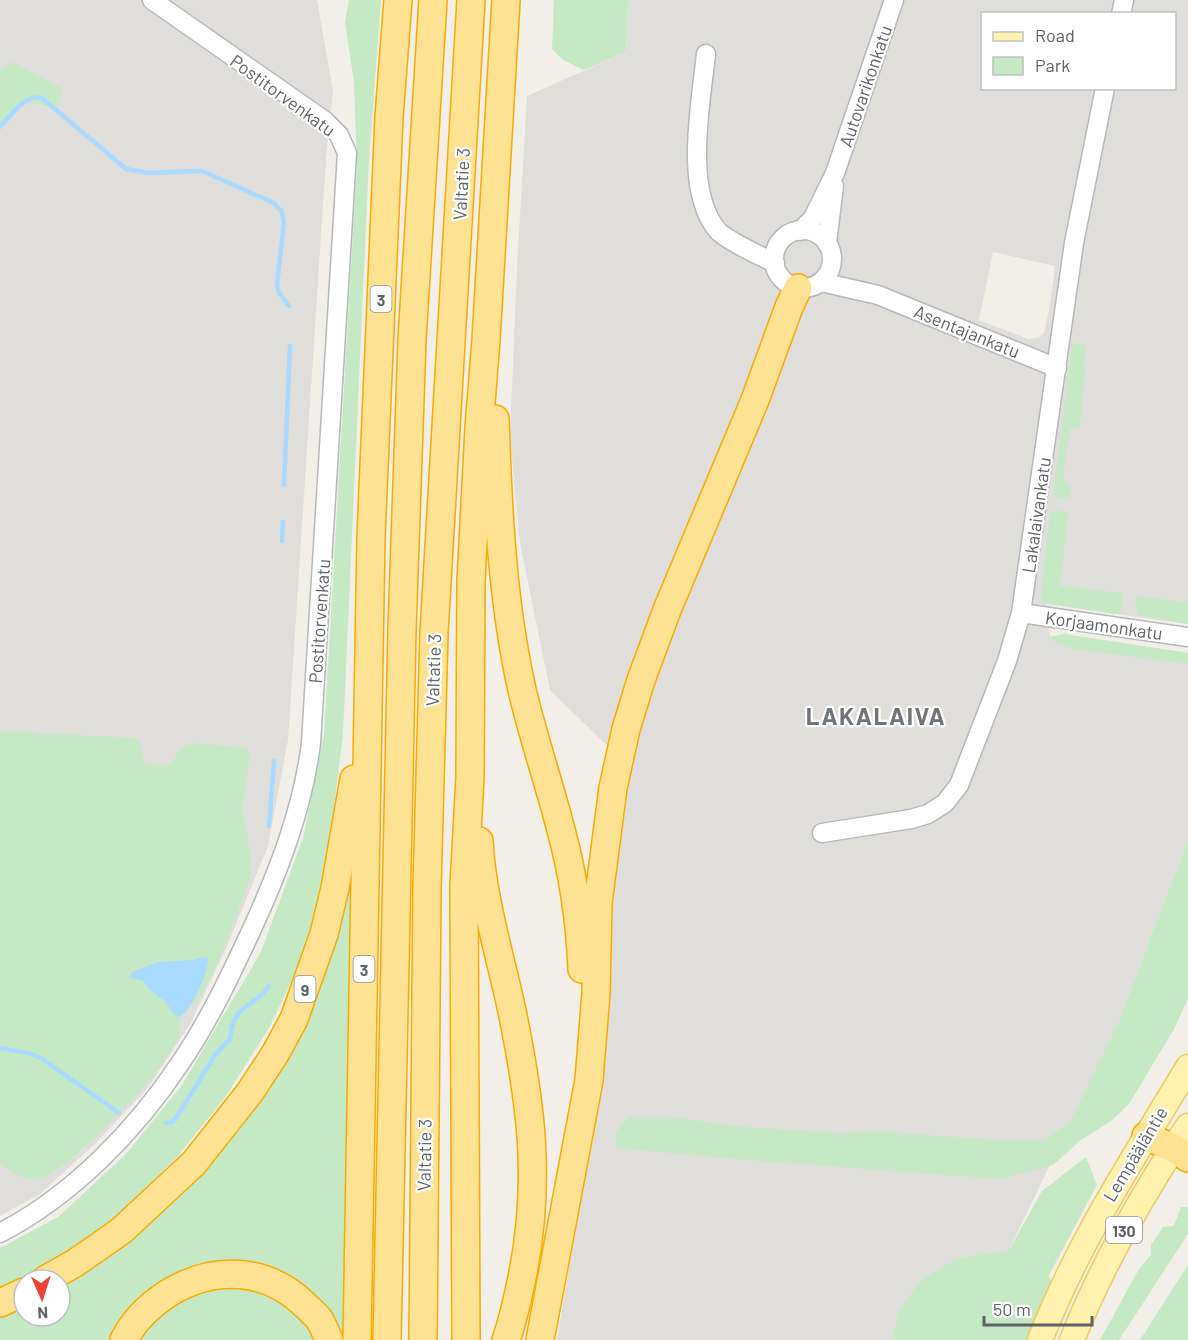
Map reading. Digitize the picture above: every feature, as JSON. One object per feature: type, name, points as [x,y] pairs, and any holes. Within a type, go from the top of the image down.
[{"type":"highway","name":"3","points":[[357,1340],[371,525],[388,140],[398,0]]},
{"type":"highway","name":"Valtatie 3","points":[[387,1340],[402,642],[411,374],[434,0]]},
{"type":"highway","name":"Valtatie 3","points":[[423,1340],[427,888],[434,633],[471,0]]},
{"type":"highway","points":[[466,1340],[464,886],[470,777],[471,581],[506,0]]},
{"type":"highway","points":[[540,1340],[589,1080],[596,993],[598,903],[613,788],[626,729],[640,680],[667,610],[755,400],[789,308],[810,285]]},
{"type":"highway","points":[[486,340],[493,375],[504,589],[525,701],[561,831],[577,916],[583,1000],[580,1127]]},
{"type":"highway","name":"9","points":[[66,1268],[122,1231],[194,1162],[250,1092],[294,1019],[324,934],[351,801],[371,598]]},
{"type":"highway","points":[[470,777],[477,808],[480,855],[521,1059],[533,1144],[534,1185],[531,1222],[519,1291],[507,1340]]},
{"type":"highway","points":[[1146,1136],[1180,1153]]},
{"type":"highway","points":[[124,1340],[137,1317],[159,1299],[183,1284],[210,1275],[239,1274],[268,1280],[296,1296],[319,1319],[329,1340]]},
{"type":"main road","name":"Lempääläntie","points":[[1040,1340],[1080,1250],[1122,1174],[1188,1067]]},
{"type":"main road","name":"Lempääläntie","points":[[1072,1340],[1100,1275],[1126,1227],[1180,1153],[1188,1126]]},
{"type":"street","name":"Postitorvenkatu","points":[[0,1233],[47,1203],[102,1156],[144,1112],[182,1062],[240,955],[270,889],[301,798],[311,743],[347,153],[339,135],[326,121],[152,0]]},
{"type":"street","name":"Autovarikonkatu","points":[[800,231],[813,218],[835,173],[894,0]]},
{"type":"street","points":[[706,54],[697,144],[697,173],[705,208],[720,233],[775,263]]},
{"type":"street","name":"Lakalaivankatu","points":[[822,833],[911,819],[928,814],[945,803],[959,785],[1007,662],[1021,613],[1074,243],[1106,90]]},
{"type":"street","name":"Autovarikonkatu","points":[[827,243],[835,173]]},
{"type":"street","points":[[800,231],[818,235],[827,243],[832,262],[827,276],[810,285],[792,286],[782,279],[775,263],[775,255],[786,236],[800,231]]},
{"type":"street","points":[[728,237],[763,243],[781,242]]},
{"type":"street","name":"Asentajankatu","points":[[832,262],[878,295],[1057,368]]},
{"type":"street","name":"Asentajankatu","points":[[810,285],[878,295]]},
{"type":"street","name":"Korjaamonkatu","points":[[1021,613],[1188,637]]},
{"type":"shaded area","points":[[0,0],[317,0],[333,91],[326,158],[288,740],[268,846],[225,951],[190,1024],[147,1089],[95,1144],[40,1194],[0,1216]]},
{"type":"shaded area","points":[[628,0],[1188,0],[1188,624],[1046,604],[1050,637],[1064,634],[1188,653],[1188,840],[1118,1023],[1009,1250],[959,1258],[898,1312],[893,1340],[557,1340],[592,1132],[607,936],[631,769],[550,690],[520,543],[510,437],[527,96],[626,52]],"holes":[[[993,252],[1055,266],[1044,333],[1038,338],[1028,339],[979,320]]]},
{"type":"green space","points":[[349,0],[381,0],[369,159],[343,734],[327,867],[312,929],[297,970],[269,1028],[226,1096],[178,1156],[117,1216],[60,1258],[42,1268],[12,1268],[12,1284],[0,1291],[0,1248],[58,1217],[126,1154],[182,1085],[261,952],[303,838],[324,735],[357,164],[354,82],[345,22]]},
{"type":"green space","points":[[554,0],[628,0],[626,52],[584,70],[563,60],[552,49]]},
{"type":"green space","points":[[13,62],[63,89],[57,106],[20,103],[0,126],[0,69]]},
{"type":"green space","points":[[1076,343],[1086,346],[1080,427],[1070,428],[1063,479],[1072,489],[1069,497],[1060,499],[1054,494],[1054,488],[1072,347]]},
{"type":"green space","points":[[1055,510],[1068,513],[1060,586],[1121,593],[1123,595],[1121,613],[1114,614],[1042,602],[1050,514]]},
{"type":"green space","points":[[1138,596],[1188,603],[1188,624],[1140,616],[1135,600]]},
{"type":"green space","points":[[1064,634],[1188,653],[1188,664],[1073,649],[1049,637]]},
{"type":"green space","points":[[0,731],[135,738],[140,742],[143,760],[147,765],[170,765],[182,747],[194,743],[246,748],[250,754],[242,807],[251,858],[250,879],[214,972],[198,1001],[190,1004],[201,984],[207,957],[158,962],[132,972],[130,978],[143,981],[166,1002],[174,1015],[180,1017],[177,1040],[154,1073],[92,1140],[52,1173],[38,1179],[23,1177],[0,1164]]},
{"type":"green space","points":[[1188,840],[1188,999],[1174,1029],[1129,1104],[1111,1121],[1081,1140],[1053,1165],[999,1179],[618,1148],[615,1136],[628,1117],[673,1117],[733,1126],[833,1133],[886,1132],[995,1140],[1044,1140],[1070,1122],[1118,1023]]},
{"type":"green space","points":[[345,876],[355,877],[349,1340],[341,1340],[239,1266],[115,1340],[0,1340],[0,1314],[12,1308],[12,1328],[72,1328],[72,1271],[272,1069]]},
{"type":"green space","points":[[1086,1157],[1097,1185],[1049,1275],[1052,1285],[1032,1340],[893,1340],[898,1312],[922,1279],[959,1258],[1009,1250],[1042,1191]]},
{"type":"green space","points":[[1181,1207],[1188,1207],[1188,1234],[1119,1340],[1100,1340],[1139,1269],[1151,1255],[1151,1245],[1163,1227],[1174,1226]]},
{"type":"green space","points":[[1188,1265],[1188,1340],[1140,1340]]},
{"type":"green space","points":[[212,1286],[261,1289],[290,1301],[319,1340],[139,1340],[141,1333],[179,1294]]},
{"type":"water","points":[[206,957],[207,965],[198,991],[185,1013],[180,1017],[174,1015],[166,1002],[151,991],[143,981],[130,978],[132,972],[158,962]]},
{"type":"waterway","points":[[0,127],[29,99],[42,98],[126,169],[148,173],[202,171],[274,203],[282,212],[284,223],[277,285],[279,293],[289,306]]},
{"type":"waterway","points":[[284,485],[290,346]]},
{"type":"waterway","points":[[282,541],[283,522]]},
{"type":"waterway","points":[[269,826],[274,761]]},
{"type":"waterway","points":[[166,1123],[175,1120],[215,1055],[230,1039],[232,1026],[238,1013],[264,993],[269,986]]},
{"type":"waterway","points":[[0,1048],[41,1058],[119,1113]]},
{"type":"district","name":"LAKALAIVA","points":[[876,715]]}]
